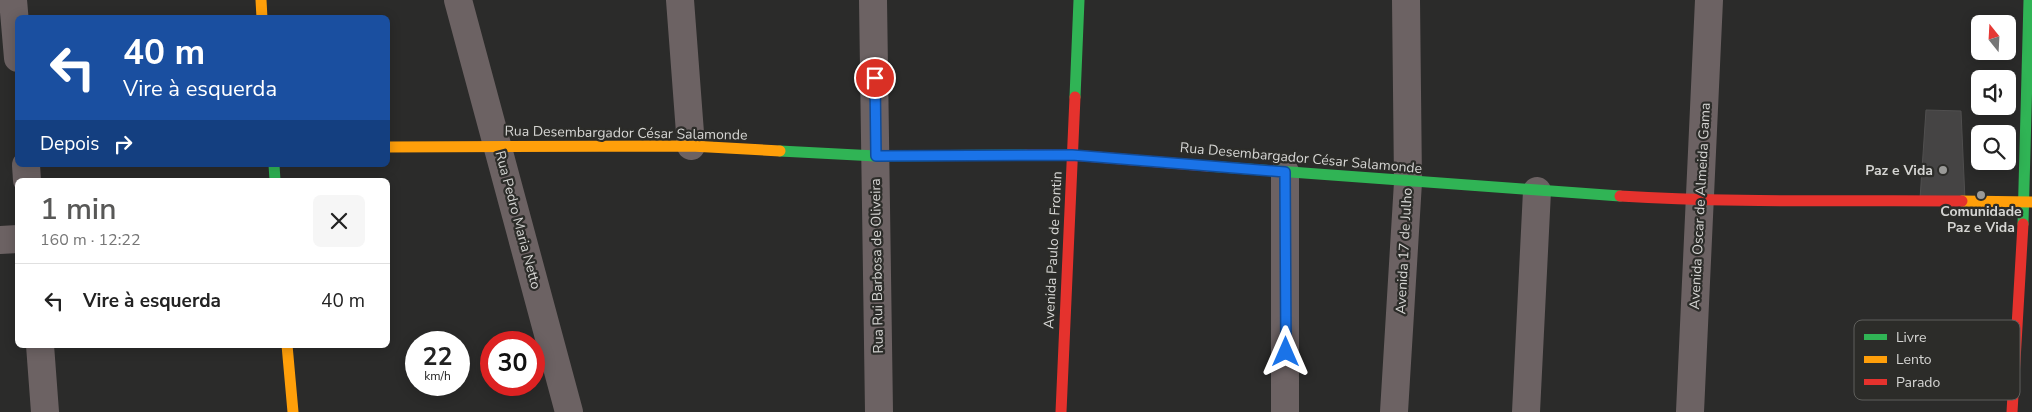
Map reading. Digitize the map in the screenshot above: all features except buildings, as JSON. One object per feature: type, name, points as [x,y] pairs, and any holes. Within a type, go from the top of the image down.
[{"type":"street","points":[[13,0],[15,23]]},
{"type":"street","points":[[261,0],[262,15]]},
{"type":"street","name":"Rua Pedro Maria Netto","points":[[458,0],[569,412]]},
{"type":"street","points":[[680,0],[691,146]]},
{"type":"street","name":"Rua Rui Barbosa de Oliveira","points":[[873,0],[879,412]]},
{"type":"street","name":"Avenida Paulo de Frontin","points":[[1061,412],[1079,0]]},
{"type":"street","name":"Avenida 17 de Julho","points":[[1394,412],[1408,182],[1406,0]]},
{"type":"street","name":"Avenida Oscar de Almeida Gama","points":[[1690,412],[1709,0]]},
{"type":"street","points":[[2019,320],[2028,201],[2029,0]]},
{"type":"street","name":"Rua Desembargador César Salamonde","points":[[390,147],[691,146],[876,156],[1072,155],[1408,182],[1701,201],[1783,199],[2028,201]]},
{"type":"street","points":[[1285,172],[1286,412]]},
{"type":"street","points":[[1526,412],[1537,191]]},
{"type":"street","points":[[0,240],[15,239]]},
{"type":"street","points":[[40,348],[45,412]]},
{"type":"street","points":[[287,348],[293,412]]},
{"type":"traffic: fast","points":[[1075,97],[1079,0]]},
{"type":"traffic: fast","points":[[2023,224],[2029,0]]},
{"type":"traffic: fast","points":[[780,151],[876,156],[1026,155]]},
{"type":"traffic: fast","points":[[1207,166],[1620,196]]},
{"type":"traffic: fast","points":[[274,167],[275,178]]},
{"type":"traffic: slow","points":[[261,0],[262,15]]},
{"type":"traffic: slow","points":[[390,147],[691,146],[780,151]]},
{"type":"traffic: slow","points":[[1962,201],[2032,202]]},
{"type":"traffic: slow","points":[[287,348],[293,412]]},
{"type":"traffic: jam","points":[[1061,412],[1075,97]]},
{"type":"traffic: jam","points":[[1026,155],[1072,155],[1207,166]]},
{"type":"traffic: jam","points":[[1620,196],[1748,200],[1962,201]]},
{"type":"traffic: jam","points":[[2017,320],[2023,224]]},
{"type":"traffic: jam","points":[[2012,412],[2013,400]]},
{"type":"place","name":"Paz e Vida","points":[[1943,170]]},
{"type":"place","name":"Comunidade Paz e Vida","points":[[1981,195]]},
{"type":"route","points":[[875,78],[876,156],[1072,155],[1285,172],[1286,352]]}]
